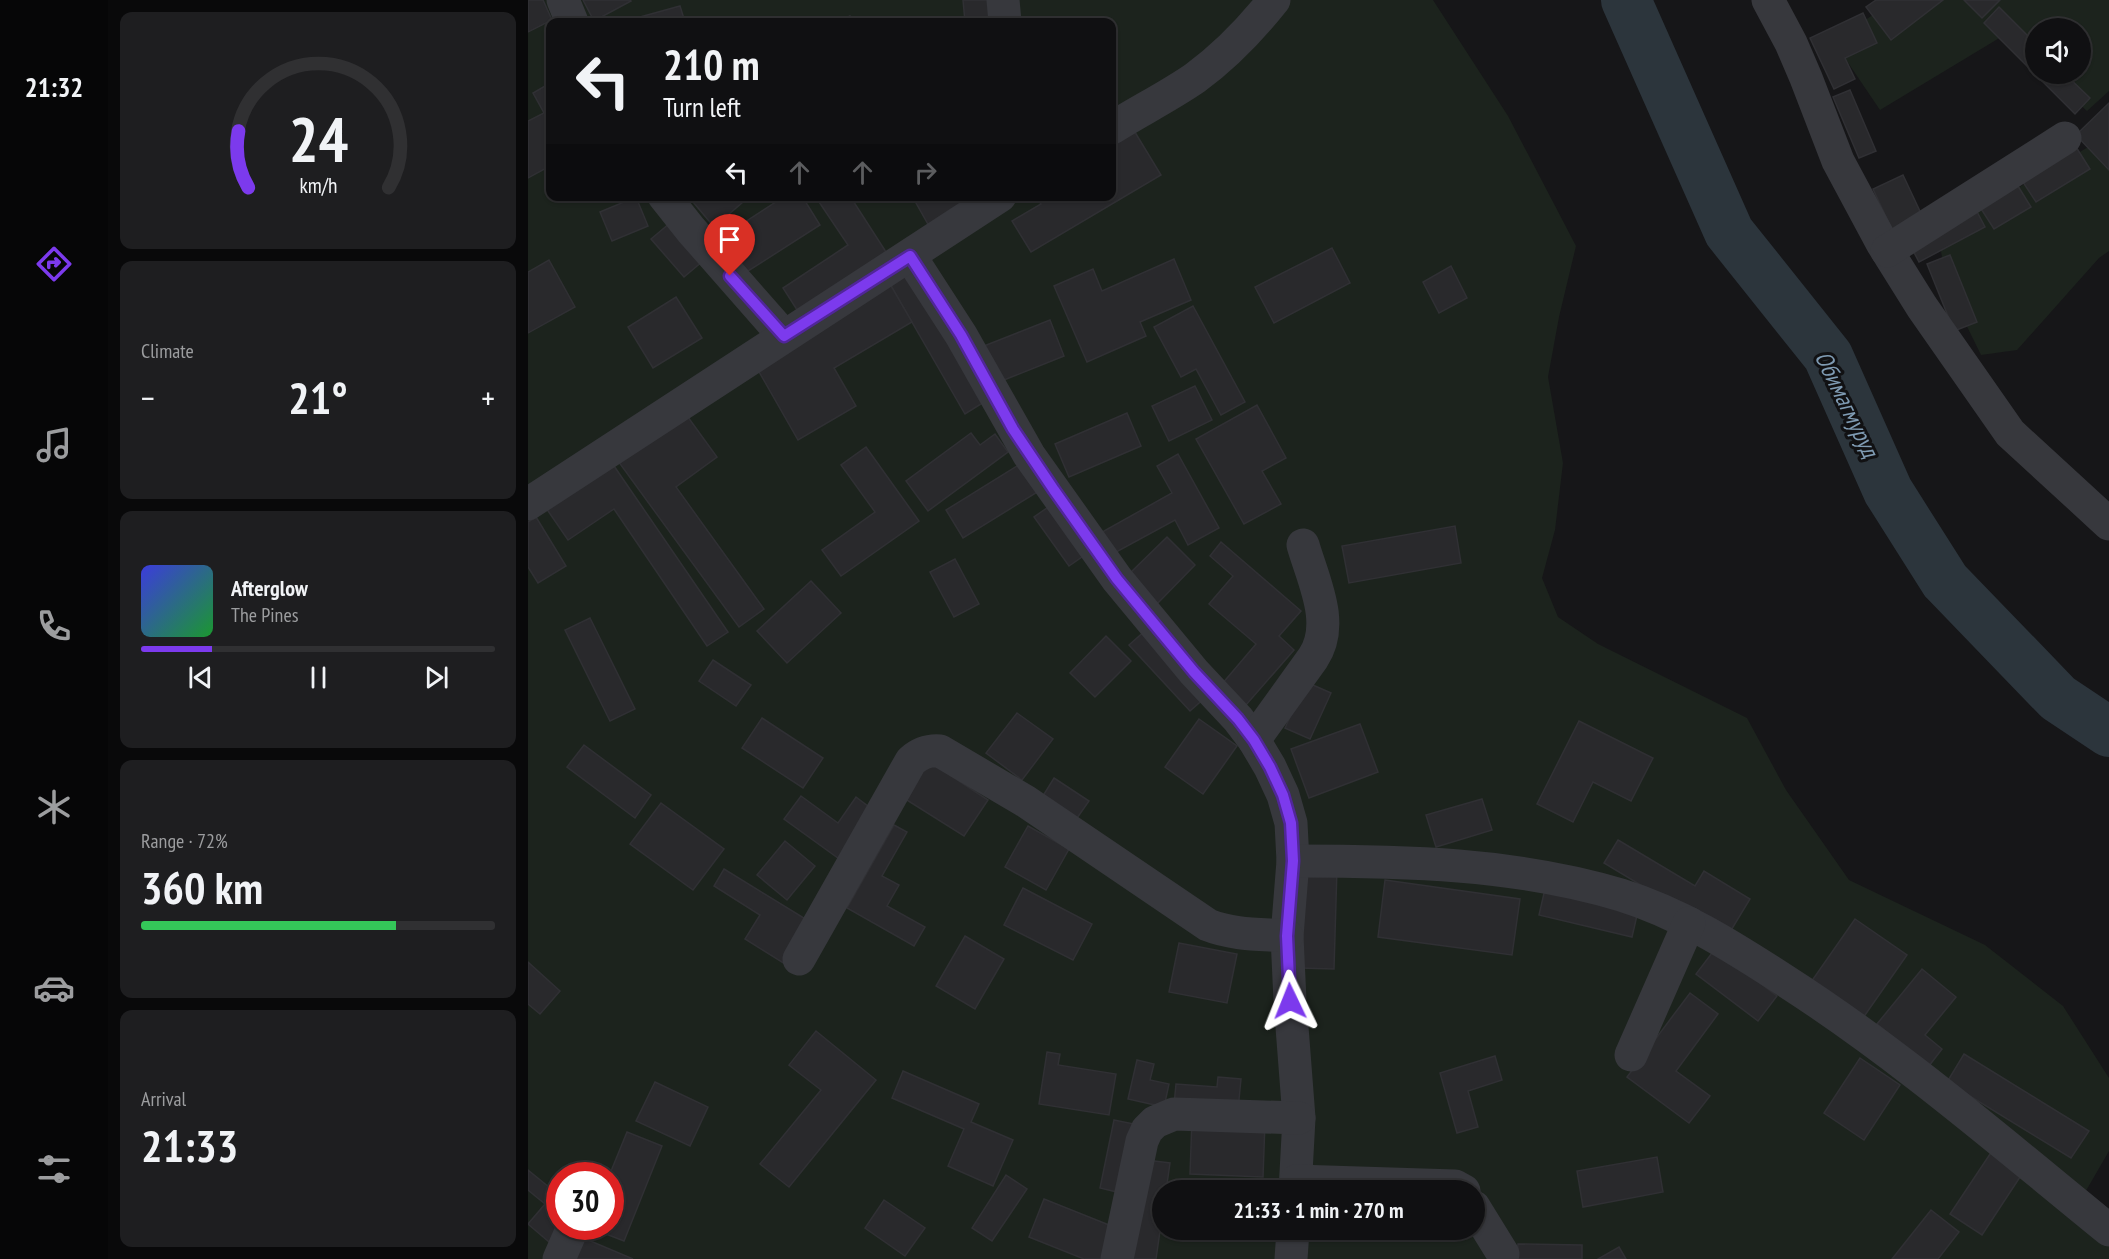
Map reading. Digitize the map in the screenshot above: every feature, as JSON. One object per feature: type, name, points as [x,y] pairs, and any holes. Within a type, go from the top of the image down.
[{"type":"street","points":[[563,0],[570,18]]},
{"type":"street","points":[[1004,0],[1005,18]]},
{"type":"street","points":[[1116,126],[1194,78],[1221,57],[1247,32],[1274,0]]},
{"type":"street","points":[[1768,0],[1791,43],[1838,161],[1887,250],[1922,307],[1999,420],[2034,457],[2109,524]]},
{"type":"street","points":[[1887,250],[2065,138]]},
{"type":"street","points":[[668,201],[690,230],[784,336]]},
{"type":"street","points":[[528,504],[992,201]]},
{"type":"street","points":[[910,256],[961,335],[1029,455],[1117,579],[1254,740],[1283,795],[1291,823],[1293,861],[1287,936],[1299,1118],[1295,1180]]},
{"type":"street","points":[[1254,740],[1313,658],[1323,639],[1323,614],[1303,545]]},
{"type":"street","points":[[799,959],[910,761],[918,755],[933,751],[940,751],[1025,801],[1208,924],[1237,933],[1287,936]]},
{"type":"street","points":[[1293,861],[1381,861],[1515,872],[1568,881],[1622,895],[1665,911],[1750,958],[1888,1053],[2109,1230]]},
{"type":"street","points":[[1630,1054],[1689,923]]},
{"type":"street","points":[[1117,1259],[1142,1141],[1147,1130],[1155,1122],[1174,1114],[1299,1118]]},
{"type":"street","points":[[1485,1225],[1503,1254]]},
{"type":"street","points":[[559,1259],[567,1240]]},
{"type":"street","points":[[1291,1259],[1292,1240]]},
{"type":"shaded area","points":[[528,0],[1433,0],[1508,116],[1576,246],[1548,377],[1563,463],[1555,530],[1542,578],[1558,617],[1598,644],[1747,718],[1786,790],[1849,880],[1985,945],[2063,1006],[2109,1078],[2109,1151],[2083,1196],[2109,1217],[2109,1259],[528,1259]]},
{"type":"shaded area","points":[[1894,0],[2109,0],[2109,91],[2087,111],[2058,84],[2091,84],[2091,18],[2025,18],[2025,52],[2006,34],[1880,110],[1834,42]]},
{"type":"shaded area","points":[[2109,135],[2109,251],[2099,258],[2017,350],[1981,355],[1947,286],[1938,234]]},
{"type":"building","points":[[528,0],[543,0],[551,18],[546,18],[546,23],[528,32]]},
{"type":"building","points":[[583,0],[631,1],[600,18],[592,18]]},
{"type":"building","points":[[963,0],[1000,0],[1002,18],[965,18]]},
{"type":"building","points":[[1876,0],[1943,0],[1891,40],[1866,7]]},
{"type":"building","points":[[1964,0],[2000,0],[1982,18]]},
{"type":"building","points":[[680,6],[684,18],[636,18]]},
{"type":"building","points":[[1999,7],[2025,33],[2025,64],[1984,23]]},
{"type":"building","points":[[1863,13],[1877,43],[1845,58],[1855,79],[1834,89],[1810,38]]},
{"type":"building","points":[[2045,84],[2075,84],[2090,98],[2075,114]]},
{"type":"building","points":[[546,85],[546,168],[528,178],[528,121],[544,113],[533,93]]},
{"type":"building","points":[[1850,90],[1876,151],[1859,158],[1833,97]]},
{"type":"building","points":[[2109,103],[2109,170],[2076,135]]},
{"type":"building","points":[[1130,124],[1161,175],[1031,252],[1012,221],[1041,204],[1039,201],[1116,201],[1116,133]]},
{"type":"building","points":[[2071,139],[2090,169],[2036,202],[2017,173]]},
{"type":"building","points":[[1903,175],[1925,222],[1895,236],[1873,189]]},
{"type":"building","points":[[2013,178],[2031,207],[1994,229],[1976,201]]},
{"type":"building","points":[[626,201],[638,201],[648,226],[612,241],[600,212]]},
{"type":"building","points":[[692,201],[744,201],[714,227]]},
{"type":"building","points":[[777,201],[805,201],[820,225],[745,273],[722,237]]},
{"type":"building","points":[[818,201],[853,201],[888,255],[799,313],[783,288],[848,245]]},
{"type":"building","points":[[919,201],[972,201],[929,226],[916,203]]},
{"type":"building","points":[[1974,206],[1985,227],[1919,262],[1908,241]]},
{"type":"building","points":[[670,223],[703,261],[684,277],[651,239]]},
{"type":"building","points":[[1332,248],[1350,283],[1274,323],[1255,287]]},
{"type":"building","points":[[1950,255],[1977,322],[1954,331],[1927,264]]},
{"type":"building","points":[[1174,259],[1191,300],[1140,322],[1146,336],[1087,362],[1054,286],[1093,269],[1102,291]]},
{"type":"building","points":[[549,260],[575,307],[528,333],[528,272]]},
{"type":"building","points":[[1451,266],[1467,298],[1439,313],[1423,282]]},
{"type":"building","points":[[914,270],[989,399],[965,414],[890,284]]},
{"type":"building","points":[[890,284],[912,322],[834,368],[856,406],[798,440],[754,363]]},
{"type":"building","points":[[676,297],[702,338],[653,368],[628,327]]},
{"type":"building","points":[[1193,306],[1245,402],[1221,415],[1196,369],[1181,377],[1154,327]]},
{"type":"building","points":[[1050,320],[1064,356],[999,382],[984,346]]},
{"type":"building","points":[[1195,386],[1212,420],[1169,441],[1152,406]]},
{"type":"building","points":[[1257,405],[1286,458],[1262,471],[1281,504],[1244,524],[1196,439]]},
{"type":"building","points":[[685,413],[717,457],[676,487],[764,609],[739,627],[618,461]]},
{"type":"building","points":[[1127,413],[1141,446],[1069,477],[1055,444]]},
{"type":"building","points":[[971,433],[980,445],[995,434],[1008,452],[928,511],[906,481]]},
{"type":"building","points":[[866,447],[919,521],[841,576],[822,550],[875,512],[841,465]]},
{"type":"building","points":[[1178,454],[1219,528],[1188,545],[1175,520],[1107,557],[1095,536],[1172,493],[1157,466]]},
{"type":"building","points":[[612,463],[728,632],[707,646],[614,509],[568,540],[546,508]]},
{"type":"building","points":[[1022,463],[1039,491],[963,538],[946,510]]},
{"type":"building","points":[[1054,503],[1089,552],[1069,566],[1034,517]]},
{"type":"building","points":[[536,517],[566,566],[538,583],[528,567],[528,522]]},
{"type":"building","points":[[1455,526],[1461,563],[1349,583],[1342,546]]},
{"type":"building","points":[[1167,537],[1195,565],[1156,605],[1127,576]]},
{"type":"building","points":[[1221,542],[1301,611],[1279,636],[1294,650],[1246,705],[1222,684],[1256,644],[1209,604],[1233,576],[1210,556]]},
{"type":"building","points":[[955,559],[979,604],[954,617],[930,572]]},
{"type":"building","points":[[811,581],[841,613],[787,663],[757,631]]},
{"type":"building","points":[[590,618],[635,709],[610,721],[565,630]]},
{"type":"building","points":[[1147,629],[1207,696],[1190,711],[1129,645]]},
{"type":"building","points":[[1106,636],[1131,661],[1095,697],[1070,673]]},
{"type":"building","points":[[713,660],[751,685],[736,706],[699,681]]},
{"type":"building","points":[[1306,682],[1331,693],[1310,739],[1285,728]]},
{"type":"building","points":[[1017,713],[1053,739],[1022,780],[986,753]]},
{"type":"building","points":[[762,718],[823,758],[803,788],[742,748]]},
{"type":"building","points":[[1199,719],[1237,746],[1203,794],[1165,767]]},
{"type":"building","points":[[1579,721],[1653,758],[1631,801],[1593,782],[1573,822],[1537,804]]},
{"type":"building","points":[[1360,724],[1378,772],[1309,798],[1291,749]]},
{"type":"building","points":[[584,745],[651,795],[635,818],[567,767]]},
{"type":"building","points":[[927,760],[988,800],[964,836],[902,797]]},
{"type":"building","points":[[1054,778],[1089,801],[1075,821],[1041,799]]},
{"type":"building","points":[[801,796],[838,823],[856,797],[877,813],[842,861],[784,819]]},
{"type":"building","points":[[1482,799],[1492,830],[1436,847],[1426,815]]},
{"type":"building","points":[[661,803],[724,849],[693,890],[630,844]]},
{"type":"building","points":[[894,825],[907,832],[882,876],[899,885],[887,906],[925,927],[914,946],[847,908]]},
{"type":"building","points":[[1028,826],[1069,849],[1046,890],[1005,867]]},
{"type":"building","points":[[1618,840],[1695,886],[1704,871],[1750,899],[1727,937],[1604,863]]},
{"type":"building","points":[[785,841],[815,866],[787,900],[757,875]]},
{"type":"building","points":[[1302,867],[1337,868],[1334,969],[1299,968]]},
{"type":"building","points":[[724,869],[812,923],[785,964],[745,939],[760,915],[714,886]]},
{"type":"building","points":[[1385,880],[1520,899],[1512,955],[1378,937]]},
{"type":"building","points":[[1023,888],[1092,924],[1073,960],[1004,925]]},
{"type":"building","points":[[1545,889],[1638,911],[1632,937],[1539,915]]},
{"type":"building","points":[[1855,919],[1907,955],[1863,1018],[1811,982]]},
{"type":"building","points":[[965,936],[1004,959],[975,1009],[936,986]]},
{"type":"building","points":[[1179,943],[1237,954],[1227,1003],[1169,992]]},
{"type":"building","points":[[1715,949],[1777,996],[1758,1021],[1696,974]]},
{"type":"building","points":[[528,962],[560,991],[540,1014],[528,1004]]},
{"type":"building","points":[[1922,969],[1956,997],[1925,1035],[1942,1049],[1929,1066],[1877,1024]]},
{"type":"building","points":[[1690,993],[1718,1014],[1676,1071],[1710,1096],[1689,1123],[1627,1077]]},
{"type":"building","points":[[816,1031],[876,1080],[789,1187],[760,1164],[821,1090],[789,1065]]},
{"type":"building","points":[[1047,1052],[1060,1054],[1058,1065],[1116,1074],[1109,1115],[1039,1104]]},
{"type":"building","points":[[1964,1054],[2089,1131],[2071,1158],[1947,1082]]},
{"type":"building","points":[[1495,1056],[1502,1080],[1468,1091],[1478,1127],[1457,1133],[1440,1073]]},
{"type":"building","points":[[1860,1058],[1900,1085],[1864,1140],[1824,1113]]},
{"type":"building","points":[[1137,1060],[1154,1064],[1150,1080],[1169,1084],[1164,1107],[1128,1099]]},
{"type":"building","points":[[903,1071],[979,1104],[971,1122],[1013,1140],[993,1186],[948,1166],[964,1129],[892,1098]]},
{"type":"building","points":[[1218,1077],[1241,1079],[1238,1110],[1174,1105],[1176,1084],[1217,1087]]},
{"type":"building","points":[[655,1082],[708,1107],[690,1146],[636,1121]]},
{"type":"building","points":[[1192,1119],[1265,1122],[1263,1177],[1190,1174]]},
{"type":"building","points":[[1114,1120],[1139,1125],[1125,1194],[1100,1188]]},
{"type":"building","points":[[627,1132],[662,1146],[624,1241],[621,1240],[624,1240],[624,1162],[615,1162]]},
{"type":"building","points":[[1992,1151],[2024,1171],[1982,1235],[1950,1214]]},
{"type":"building","points":[[1657,1157],[1663,1192],[1583,1207],[1577,1171]]},
{"type":"building","points":[[1146,1160],[1170,1163],[1168,1180],[1152,1180],[1152,1240],[1159,1240],[1156,1259],[1132,1259]]},
{"type":"building","points":[[528,1170],[546,1185],[546,1239],[528,1224],[545,1204],[528,1190]]},
{"type":"building","points":[[1006,1175],[1027,1189],[992,1241],[972,1228]]},
{"type":"building","points":[[1044,1199],[1114,1227],[1102,1259],[1084,1259],[1029,1237]]},
{"type":"building","points":[[884,1200],[925,1228],[905,1256],[865,1228]]},
{"type":"building","points":[[1931,1210],[1959,1232],[1938,1259],[1892,1259]]},
{"type":"building","points":[[580,1240],[588,1240],[633,1259],[572,1259]]},
{"type":"building","points":[[1518,1244],[1582,1245],[1582,1259],[1517,1259]]},
{"type":"building","points":[[1619,1247],[1626,1259],[1598,1259]]},
{"type":"waterway","name":"Обимагмуруд","points":[[1626,0],[1729,232],[1828,356],[1888,491],[1945,581],[2058,698],[2109,732]]},
{"type":"route","points":[[730,276],[784,336],[910,256],[961,335],[1029,455],[1117,579],[1194,672],[1238,719],[1270,767],[1283,795],[1291,823],[1293,861],[1287,936],[1290,1001]]}]
